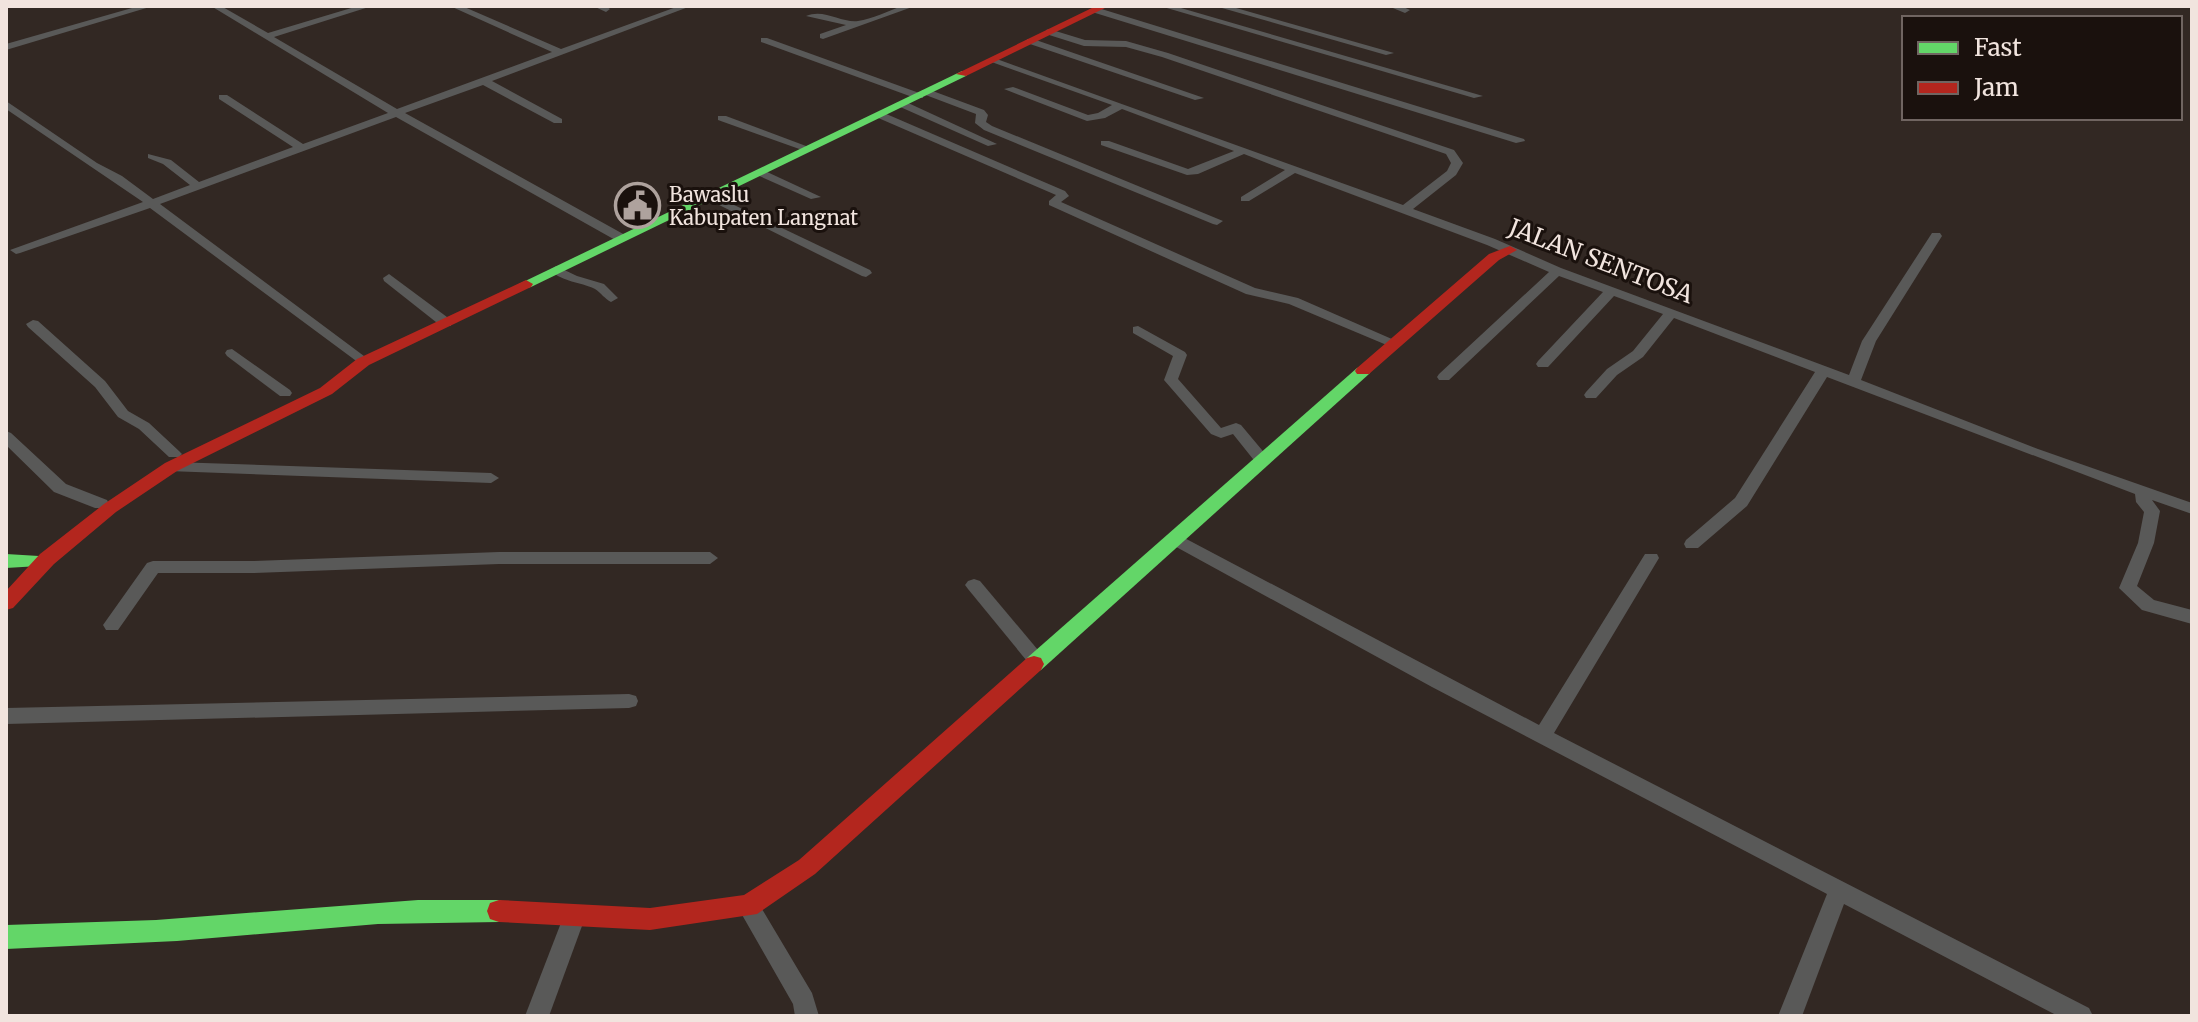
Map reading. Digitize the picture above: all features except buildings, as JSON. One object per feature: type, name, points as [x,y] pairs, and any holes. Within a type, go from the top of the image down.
[{"type":"main road","points":[[6,587],[32,561],[101,504],[285,393],[357,366],[1099,8]]},
{"type":"main road","points":[[6,937],[176,930],[363,913],[450,909],[650,919],[748,906],[807,867],[1394,343],[1494,257],[1510,250]]},
{"type":"main road","points":[[6,603],[47,559],[172,460],[326,391],[357,366]]},
{"type":"main road","points":[[6,561],[32,561]]},
{"type":"street","points":[[6,47],[149,6]]},
{"type":"street","points":[[215,6],[396,113],[621,238]]},
{"type":"street","points":[[268,36],[368,6]]},
{"type":"street","points":[[454,6],[562,53]]},
{"type":"street","points":[[16,250],[150,204],[687,6]]},
{"type":"street","points":[[823,36],[911,6]]},
{"type":"street","points":[[1164,6],[1478,96]]},
{"type":"street","points":[[1219,6],[1389,53]]},
{"type":"street","points":[[1392,6],[1405,10]]},
{"type":"street","points":[[1099,8],[1520,141]]},
{"type":"street","points":[[811,16],[829,17],[856,25]]},
{"type":"street","points":[[1049,32],[1084,43],[1126,44],[1165,55],[1450,152],[1457,163],[1452,173],[1404,210]]},
{"type":"street","points":[[764,40],[916,97],[980,112],[983,115],[980,123],[988,128],[1217,221]]},
{"type":"street","points":[[1030,41],[1199,98]]},
{"type":"street","name":"JALAN SENTOSA","points":[[991,60],[1245,150],[1510,250],[1557,271],[2192,509]]},
{"type":"street","points":[[485,82],[558,121]]},
{"type":"street","points":[[1009,89],[1092,119],[1121,105]]},
{"type":"street","points":[[223,97],[300,147]]},
{"type":"street","points":[[916,97],[992,144]]},
{"type":"street","points":[[6,104],[93,165],[118,178],[357,366]]},
{"type":"street","points":[[880,115],[1061,193],[1063,196],[1053,203],[1117,232],[1251,291],[1293,301],[1394,343]]},
{"type":"street","points":[[722,118],[809,149]]},
{"type":"street","points":[[1105,143],[1187,172],[1194,172],[1245,150]]},
{"type":"street","points":[[152,156],[167,162],[196,185]]},
{"type":"street","points":[[1245,199],[1294,169]]},
{"type":"street","points":[[761,173],[815,197]]},
{"type":"street","points":[[711,197],[866,273]]},
{"type":"street","points":[[1853,383],[1869,341],[1936,236]]},
{"type":"street","points":[[556,270],[574,280],[597,284],[606,289],[611,298]]},
{"type":"street","points":[[1444,377],[1557,271]]},
{"type":"street","points":[[389,278],[446,323]]},
{"type":"street","points":[[1543,364],[1612,291]]},
{"type":"street","points":[[1591,395],[1612,372],[1638,354],[1672,312]]},
{"type":"street","points":[[33,324],[100,384],[123,414],[144,426],[172,460],[491,478]]},
{"type":"street","points":[[1138,330],[1180,355],[1171,380],[1216,431],[1221,433],[1236,428],[1262,460]]},
{"type":"street","points":[[232,353],[285,393]]},
{"type":"street","points":[[1692,544],[1741,502],[1823,371]]},
{"type":"street","points":[[6,436],[60,488],[101,504]]},
{"type":"street","points":[[2142,492],[2144,502],[2152,511],[2150,530],[2128,588],[2148,605],[2192,617]]},
{"type":"street","points":[[1175,539],[1542,736],[2081,1016]]},
{"type":"street","points":[[112,625],[153,567],[253,567],[499,558],[710,558]]},
{"type":"street","points":[[1542,736],[1651,558]]},
{"type":"street","points":[[974,585],[1037,661]]},
{"type":"street","points":[[6,716],[629,701]]},
{"type":"street","points":[[1790,1016],[1839,890]]},
{"type":"street","points":[[748,906],[804,1001],[807,1016]]},
{"type":"street","points":[[537,1016],[575,915]]},
{"type":"traffic: fast","points":[[526,284],[962,74]]},
{"type":"traffic: fast","points":[[1034,664],[1363,371]]},
{"type":"traffic: fast","points":[[6,561],[32,561]]},
{"type":"traffic: fast","points":[[6,937],[177,930],[378,913],[499,911]]},
{"type":"traffic: jam","points":[[962,74],[1104,6]]},
{"type":"traffic: jam","points":[[1363,371],[1494,257],[1510,250]]},
{"type":"traffic: jam","points":[[6,603],[47,559],[110,508],[171,467],[326,391],[363,362],[526,284]]},
{"type":"traffic: jam","points":[[499,911],[650,919],[748,906],[807,867],[1034,664]]},
{"type":"place","name":"Bawaslu Kabupaten Langnat","points":[[638,206]]}]
